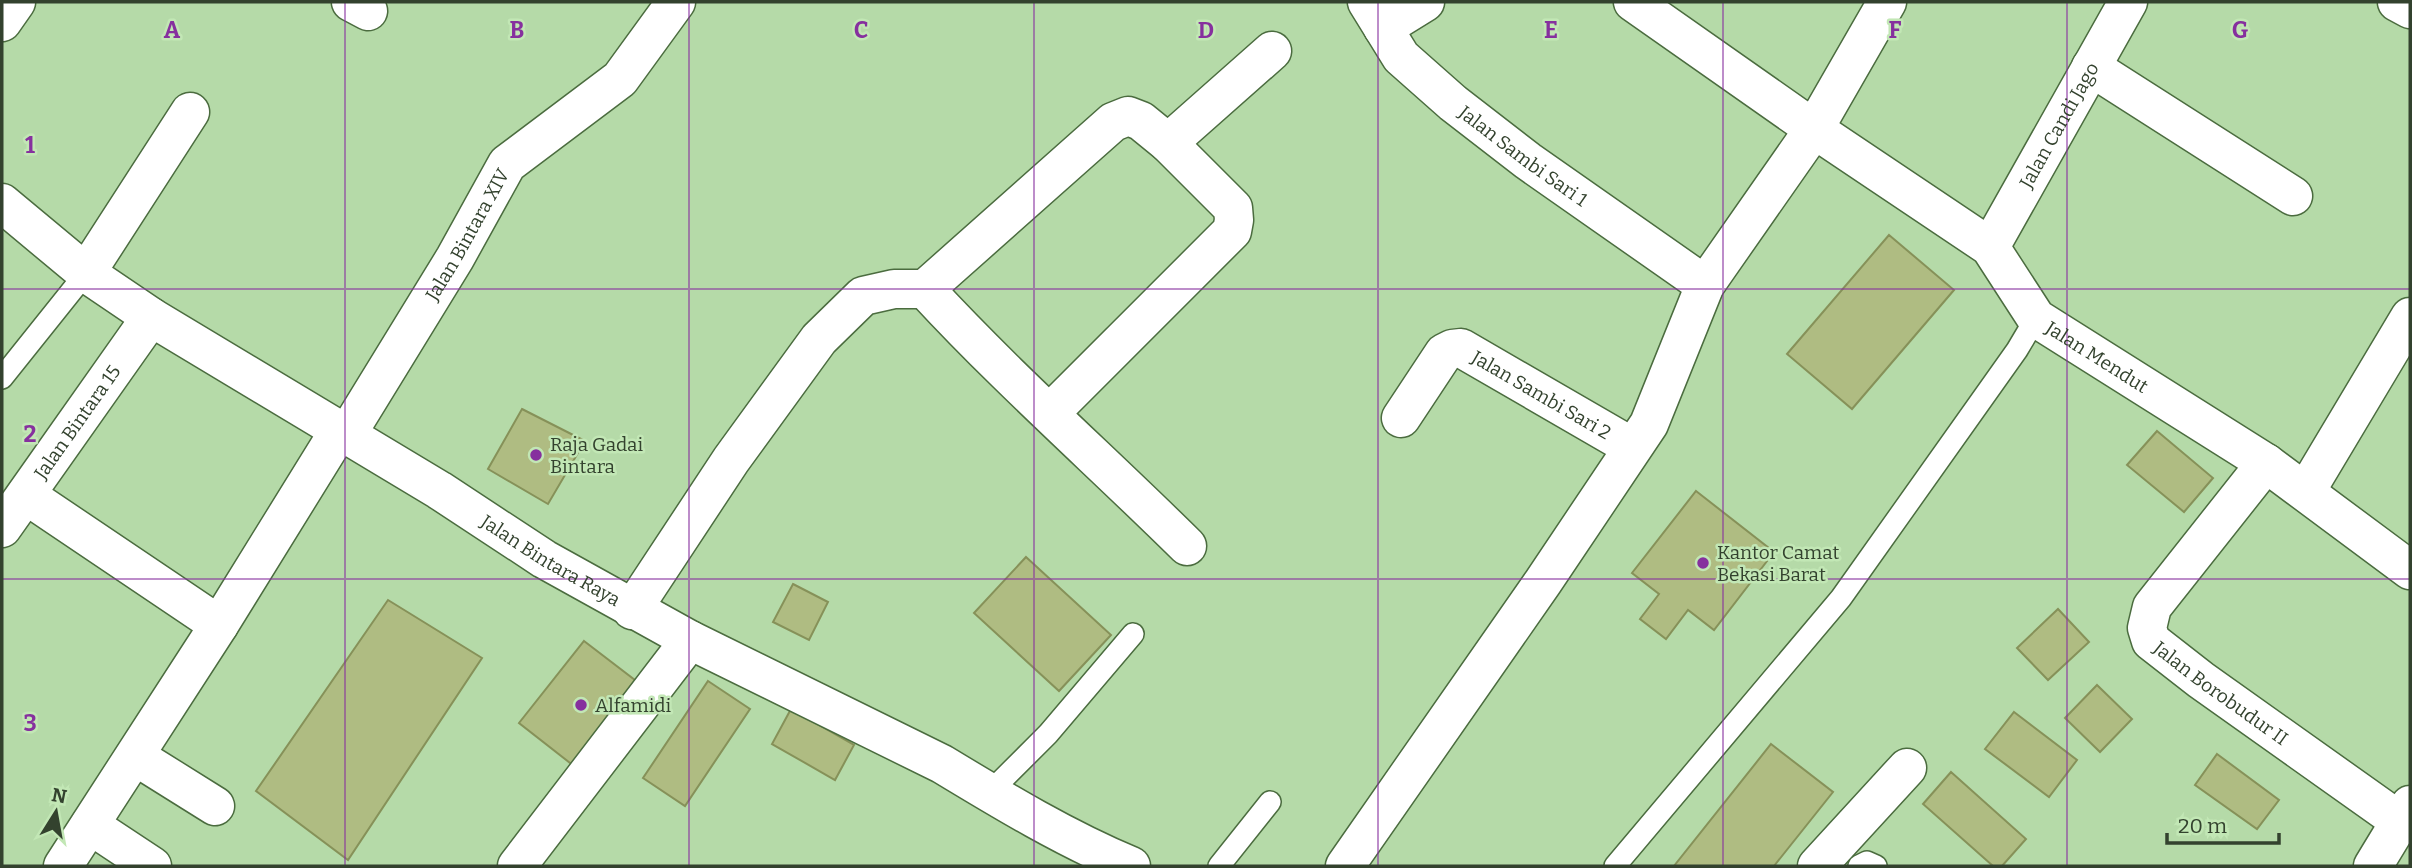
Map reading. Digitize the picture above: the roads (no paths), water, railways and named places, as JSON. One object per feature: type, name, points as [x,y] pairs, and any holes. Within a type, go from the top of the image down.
[{"type":"street","points":[[2,22],[16,2]]},
{"type":"street","name":"Jalan Bintara XIV","points":[[63,866],[454,258],[507,164],[620,79],[676,2]]},
{"type":"street","points":[[1375,15],[1425,2]]},
{"type":"street","name":"Jalan Mendut","points":[[1634,2],[1814,129],[1990,247],[2036,318],[2266,463],[2410,570]]},
{"type":"street","points":[[1345,866],[1648,424],[1705,285],[1814,129],[1886,2]]},
{"type":"street","name":"Jalan Candi Jago","points":[[1990,247],[2128,2]]},
{"type":"street","points":[[2397,2],[2410,9]]},
{"type":"street","name":"Jalan Sambi Sari 1","points":[[1375,15],[1401,57],[1453,103],[1528,161],[1705,285]]},
{"type":"street","points":[[1168,143],[1272,51]]},
{"type":"street","points":[[2091,67],[2293,196]]},
{"type":"street","points":[[86,273],[190,112]]},
{"type":"street","points":[[632,610],[731,460],[819,339],[863,296],[894,289],[925,289],[1113,122],[1128,116],[1141,121],[1168,143],[1233,208],[1234,220],[1231,231],[1050,413]]},
{"type":"street","name":"Jalan Bintara Raya","points":[[2,203],[86,273],[151,317],[439,490],[544,559],[632,610],[942,764],[989,793],[1131,866]]},
{"type":"street","points":[[925,289],[972,340],[1187,546]]},
{"type":"street","name":"Jalan Bintara 15","points":[[2,528],[151,317]]},
{"type":"street","points":[[2306,491],[2410,317]]},
{"type":"street","name":"Jalan Sambi Sari 2","points":[[1401,418],[1444,354],[1461,348],[1632,447]]},
{"type":"street","name":"Jalan Borobudur II","points":[[2266,463],[2152,607],[2147,628],[2151,641],[2201,680],[2406,813]]},
{"type":"street","points":[[26,495],[219,625]]},
{"type":"street","points":[[517,866],[691,640]]},
{"type":"street","points":[[135,755],[215,806]]},
{"type":"street","points":[[1817,866],[1907,768]]},
{"type":"street","points":[[2374,866],[2406,813]]},
{"type":"street","points":[[90,825],[152,866]]},
{"type":"lane","points":[[2,378],[86,273]]},
{"type":"lane","points":[[1615,866],[1841,598],[2017,350],[2036,318]]},
{"type":"lane","points":[[989,793],[1048,734],[1133,634]]},
{"type":"lane","points":[[1219,866],[1270,802]]},
{"type":"lane","points":[[1859,866],[1867,863],[1876,866]]},
{"type":"place","name":"Raja Gadai Bintara","points":[[536,455]]},
{"type":"place","name":"Kantor Camat Bekasi Barat","points":[[1703,563]]},
{"type":"place","name":"Alfamidi","points":[[581,705]]}]
